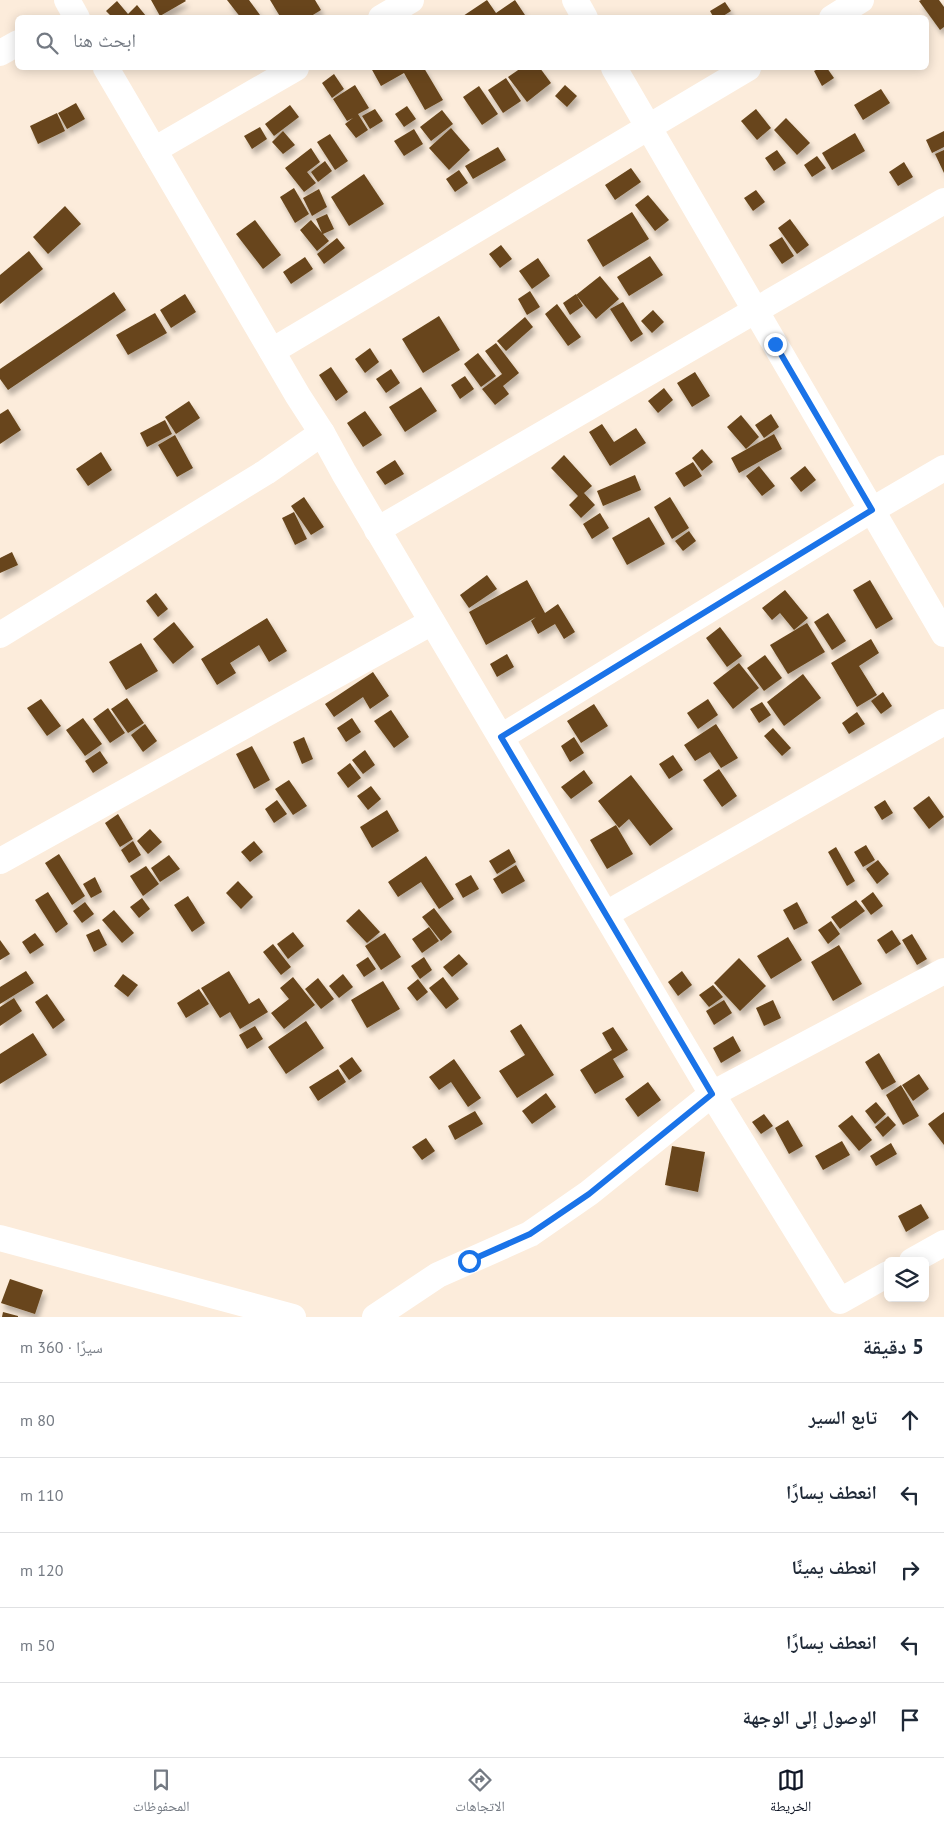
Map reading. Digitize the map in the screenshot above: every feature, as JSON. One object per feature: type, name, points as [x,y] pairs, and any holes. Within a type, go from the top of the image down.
[{"type":"street","points":[[386,15],[412,0]]},
{"type":"street","points":[[575,0],[583,15]]},
{"type":"street","points":[[837,15],[861,0]]},
{"type":"street","points":[[0,53],[15,45]]},
{"type":"street","points":[[107,70],[298,396],[322,433],[377,530],[712,1094],[840,1301],[884,1276]]},
{"type":"street","points":[[154,150],[293,70]]},
{"type":"street","points":[[615,70],[944,634]]},
{"type":"street","points":[[272,351],[745,70]]},
{"type":"street","points":[[377,530],[944,201]]},
{"type":"street","points":[[0,635],[266,472],[322,433]]},
{"type":"street","points":[[501,737],[944,468]]},
{"type":"street","points":[[0,861],[432,622]]},
{"type":"street","points":[[606,914],[944,722]]},
{"type":"street","points":[[375,1317],[438,1275],[530,1234],[589,1194],[712,1094],[944,970]]},
{"type":"street","points":[[0,1238],[293,1317]]},
{"type":"street","points":[[919,1257],[944,1242]]},
{"type":"building","points":[[151,0],[186,1],[162,15],[159,15]]},
{"type":"building","points":[[227,0],[249,0],[260,15],[239,15]]},
{"type":"building","points":[[270,0],[315,0],[321,10],[313,15],[279,15]]},
{"type":"building","points":[[487,0],[496,13],[515,0],[525,15],[464,15]]},
{"type":"building","points":[[939,0],[944,7],[944,27],[940,30],[919,1]]},
{"type":"building","points":[[117,1],[128,14],[137,5],[145,15],[110,15],[106,11]]},
{"type":"building","points":[[725,2],[731,11],[725,15],[712,15],[710,11]]},
{"type":"building","points":[[372,70],[425,70],[443,100],[425,110],[404,73],[381,86]]},
{"type":"building","points":[[518,70],[541,70],[551,83],[527,102],[508,77]]},
{"type":"building","points":[[828,70],[834,78],[822,86],[814,71]]},
{"type":"building","points":[[334,74],[344,89],[332,98],[322,83]]},
{"type":"building","points":[[506,78],[521,101],[503,113],[488,90]]},
{"type":"building","points":[[355,85],[369,108],[358,114],[368,130],[356,138],[345,124],[353,118],[347,121],[333,99]]},
{"type":"building","points":[[565,85],[577,96],[567,107],[555,96]]},
{"type":"building","points":[[479,86],[498,114],[482,125],[463,97]]},
{"type":"building","points":[[881,89],[890,103],[863,120],[854,105]]},
{"type":"building","points":[[76,103],[85,119],[67,129],[58,113]]},
{"type":"building","points":[[290,105],[299,117],[274,136],[265,124]]},
{"type":"building","points":[[407,106],[416,119],[404,127],[395,114]]},
{"type":"building","points":[[375,109],[383,121],[370,129],[362,116]]},
{"type":"building","points":[[756,109],[771,128],[757,140],[741,121]]},
{"type":"building","points":[[442,110],[453,124],[431,141],[420,127]]},
{"type":"building","points":[[57,113],[65,131],[38,144],[30,126]]},
{"type":"building","points":[[786,118],[810,143],[797,155],[774,130]]},
{"type":"building","points":[[260,127],[267,139],[252,149],[244,136]]},
{"type":"building","points":[[451,128],[470,150],[449,170],[429,148]]},
{"type":"building","points":[[414,129],[423,144],[404,156],[394,141]]},
{"type":"building","points":[[283,131],[295,145],[283,154],[272,142]]},
{"type":"building","points":[[944,131],[944,147],[932,153],[926,140]]},
{"type":"building","points":[[855,133],[865,151],[832,170],[822,153]]},
{"type":"building","points":[[330,134],[348,161],[335,170],[317,142]]},
{"type":"building","points":[[498,147],[506,160],[473,179],[465,166]]},
{"type":"building","points":[[311,148],[320,162],[307,172],[316,183],[304,192],[285,168]]},
{"type":"building","points":[[777,150],[786,163],[774,171],[765,158]]},
{"type":"building","points":[[944,150],[944,173],[935,154]]},
{"type":"building","points":[[817,156],[826,168],[812,177],[804,165]]},
{"type":"building","points":[[325,161],[332,171],[318,182],[311,172]]},
{"type":"building","points":[[904,162],[913,177],[898,186],[889,172]]},
{"type":"building","points":[[631,168],[641,182],[615,200],[605,185]]},
{"type":"building","points":[[459,170],[468,183],[455,192],[446,179]]},
{"type":"building","points":[[364,174],[384,204],[349,226],[331,197]]},
{"type":"building","points":[[294,188],[309,214],[295,223],[280,197]]},
{"type":"building","points":[[319,189],[327,207],[312,216],[303,198]]},
{"type":"building","points":[[756,190],[765,202],[753,211],[744,198]]},
{"type":"building","points":[[648,195],[669,220],[655,231],[635,205]]},
{"type":"building","points":[[65,206],[81,224],[48,254],[33,237]]},
{"type":"building","points":[[632,212],[649,239],[603,267],[587,240]]},
{"type":"building","points":[[327,214],[334,229],[323,234],[329,241],[317,251],[300,230],[311,220],[322,233],[316,219]]},
{"type":"building","points":[[790,219],[809,245],[797,254],[778,228]]},
{"type":"building","points":[[255,220],[281,255],[263,269],[236,234]]},
{"type":"building","points":[[782,237],[794,256],[782,264],[769,245]]},
{"type":"building","points":[[337,238],[345,248],[324,264],[317,254]]},
{"type":"building","points":[[501,245],[512,259],[500,268],[489,254]]},
{"type":"building","points":[[29,251],[43,269],[0,304],[0,275]]},
{"type":"building","points":[[650,256],[663,275],[629,296],[617,277]]},
{"type":"building","points":[[305,257],[313,269],[291,284],[283,272]]},
{"type":"building","points":[[538,258],[550,276],[532,289],[519,271]]},
{"type":"building","points":[[600,276],[619,299],[596,319],[576,295]]},
{"type":"building","points":[[530,291],[540,307],[527,315],[518,299]]},
{"type":"building","points":[[114,292],[126,310],[8,390],[0,379],[0,369]]},
{"type":"building","points":[[185,294],[196,312],[171,328],[160,310]]},
{"type":"building","points":[[576,294],[583,306],[570,315],[563,303]]},
{"type":"building","points":[[623,302],[643,334],[631,342],[610,309]]},
{"type":"building","points":[[557,304],[581,337],[568,346],[545,314]]},
{"type":"building","points":[[653,310],[664,322],[652,333],[641,321]]},
{"type":"building","points":[[155,313],[167,333],[128,355],[116,335]]},
{"type":"building","points":[[439,316],[460,350],[423,373],[402,339]]},
{"type":"building","points":[[525,317],[533,327],[506,351],[497,341]]},
{"type":"building","points":[[496,343],[519,373],[503,386],[509,394],[495,405],[482,389],[502,374],[485,351]]},
{"type":"building","points":[[370,348],[379,362],[365,373],[355,359]]},
{"type":"building","points":[[478,353],[496,376],[481,387],[464,364]]},
{"type":"building","points":[[331,367],[348,392],[336,401],[319,375]]},
{"type":"building","points":[[391,369],[400,383],[386,393],[376,379]]},
{"type":"building","points":[[695,372],[710,396],[692,407],[677,383]]},
{"type":"building","points":[[465,376],[474,389],[460,399],[451,385]]},
{"type":"building","points":[[421,387],[437,411],[405,432],[389,407]]},
{"type":"building","points":[[664,388],[673,400],[658,413],[648,401]]},
{"type":"building","points":[[189,401],[200,418],[176,434],[165,417]]},
{"type":"building","points":[[8,409],[21,430],[0,444],[0,414]]},
{"type":"building","points":[[365,411],[382,435],[363,447],[347,423]]},
{"type":"building","points":[[771,414],[779,427],[764,438],[755,425]]},
{"type":"building","points":[[741,415],[759,437],[746,449],[727,427]]},
{"type":"building","points":[[165,420],[172,434],[147,447],[140,433]]},
{"type":"building","points":[[602,424],[614,442],[636,428],[646,443],[610,466],[589,432]]},
{"type":"building","points":[[774,434],[782,449],[739,473],[731,458]]},
{"type":"building","points":[[175,435],[193,468],[177,477],[158,445]]},
{"type":"building","points":[[702,449],[713,462],[702,471],[692,458]]},
{"type":"building","points":[[101,452],[112,470],[88,486],[76,469]]},
{"type":"building","points":[[564,455],[592,486],[584,493],[595,505],[581,518],[569,505],[578,496],[551,468]]},
{"type":"building","points":[[395,460],[404,474],[385,485],[376,472]]},
{"type":"building","points":[[693,462],[702,476],[684,487],[675,473]]},
{"type":"building","points":[[759,466],[775,486],[762,496],[746,476]]},
{"type":"building","points":[[805,466],[816,480],[801,492],[790,478]]},
{"type":"building","points":[[635,475],[641,490],[603,506],[597,491]]},
{"type":"building","points":[[304,497],[324,527],[311,535],[291,506]]},
{"type":"building","points":[[670,497],[689,528],[672,539],[654,507]]},
{"type":"building","points":[[294,512],[307,539],[295,545],[282,518]]},
{"type":"building","points":[[600,513],[609,528],[592,539],[583,524]]},
{"type":"building","points":[[649,517],[665,544],[627,565],[612,538]]},
{"type":"building","points":[[689,531],[696,541],[683,551],[675,541]]},
{"type":"building","points":[[12,552],[18,565],[0,573],[0,558]]},
{"type":"building","points":[[487,575],[497,589],[469,608],[460,595]]},
{"type":"building","points":[[527,580],[545,613],[558,604],[575,632],[564,639],[555,624],[538,634],[531,621],[536,617],[486,645],[469,612]]},
{"type":"building","points":[[870,580],[893,619],[876,629],[853,590]]},
{"type":"building","points":[[785,590],[808,618],[794,630],[780,613],[772,620],[762,608]]},
{"type":"building","points":[[156,593],[168,609],[158,617],[146,601]]},
{"type":"building","points":[[828,613],[846,641],[832,650],[814,622]]},
{"type":"building","points":[[267,618],[287,651],[269,662],[259,645],[230,663],[236,673],[217,685],[201,659]]},
{"type":"building","points":[[174,622],[194,647],[173,664],[153,639]]},
{"type":"building","points":[[807,623],[825,652],[788,674],[770,645]]},
{"type":"building","points":[[720,627],[742,656],[727,667],[706,638]]},
{"type":"building","points":[[871,639],[879,653],[859,666],[877,695],[857,707],[831,663]]},
{"type":"building","points":[[141,643],[158,671],[126,690],[109,662]]},
{"type":"building","points":[[507,654],[514,667],[497,677],[490,664]]},
{"type":"building","points":[[765,655],[782,678],[764,691],[747,668]]},
{"type":"building","points":[[739,663],[759,688],[733,709],[713,683]]},
{"type":"building","points":[[373,672],[389,696],[370,709],[363,697],[334,717],[325,704]]},
{"type":"building","points":[[803,674],[821,698],[784,726],[767,702]]},
{"type":"building","points":[[883,692],[892,706],[881,714],[871,701]]},
{"type":"building","points":[[127,698],[144,723],[128,733],[111,709]]},
{"type":"building","points":[[41,699],[61,726],[47,736],[27,708]]},
{"type":"building","points":[[708,699],[718,715],[698,729],[687,713]]},
{"type":"building","points":[[762,702],[771,715],[759,723],[750,709]]},
{"type":"building","points":[[594,704],[608,726],[581,743],[567,721]]},
{"type":"building","points":[[108,708],[125,733],[110,743],[93,719]]},
{"type":"building","points":[[391,710],[409,737],[394,748],[374,721]]},
{"type":"building","points":[[857,712],[865,724],[849,734],[842,723]]},
{"type":"building","points":[[83,718],[102,744],[85,756],[66,730]]},
{"type":"building","points":[[352,718],[361,732],[346,742],[337,728]]},
{"type":"building","points":[[145,724],[157,741],[143,752],[131,735]]},
{"type":"building","points":[[716,724],[738,758],[721,768],[710,752],[695,761],[684,745]]},
{"type":"building","points":[[773,728],[791,748],[782,756],[764,736]]},
{"type":"building","points":[[304,737],[313,759],[302,764],[293,742]]},
{"type":"building","points":[[574,737],[584,753],[570,762],[561,746]]},
{"type":"building","points":[[252,746],[270,780],[254,789],[236,754]]},
{"type":"building","points":[[365,750],[375,765],[363,774],[352,760]]},
{"type":"building","points":[[100,751],[108,763],[93,773],[85,761]]},
{"type":"building","points":[[673,755],[683,770],[669,779],[659,764]]},
{"type":"building","points":[[350,763],[361,778],[348,788],[337,773]]},
{"type":"building","points":[[719,769],[737,796],[722,807],[703,780]]},
{"type":"building","points":[[584,770],[593,783],[571,799],[561,787]]},
{"type":"building","points":[[631,775],[673,829],[650,846],[629,819],[619,828],[598,801]]},
{"type":"building","points":[[289,780],[307,806],[293,815],[275,789]]},
{"type":"building","points":[[371,786],[381,799],[368,810],[357,796]]},
{"type":"building","points":[[929,796],[944,817],[929,829],[913,808]]},
{"type":"building","points":[[277,800],[287,814],[274,823],[265,809]]},
{"type":"building","points":[[885,800],[893,813],[882,820],[874,807]]},
{"type":"building","points":[[387,810],[399,831],[372,848],[360,827]]},
{"type":"building","points":[[118,814],[133,839],[120,847],[105,823]]},
{"type":"building","points":[[616,825],[633,854],[607,869],[590,840]]},
{"type":"building","points":[[150,829],[162,842],[148,854],[137,841]]},
{"type":"building","points":[[133,841],[141,855],[129,863],[121,850]]},
{"type":"building","points":[[254,841],[263,852],[250,862],[241,852]]},
{"type":"building","points":[[866,845],[875,860],[863,867],[854,852]]},
{"type":"building","points":[[836,847],[855,881],[847,886],[828,852]]},
{"type":"building","points":[[509,849],[516,862],[497,874],[489,861]]},
{"type":"building","points":[[59,854],[85,896],[72,905],[45,863]]},
{"type":"building","points":[[169,855],[180,869],[160,882],[151,868]]},
{"type":"building","points":[[426,856],[454,899],[439,909],[421,882],[398,897],[388,882]]},
{"type":"building","points":[[878,860],[889,874],[877,884],[866,869]]},
{"type":"building","points":[[516,865],[525,881],[502,894],[493,879]]},
{"type":"building","points":[[146,866],[159,884],[143,896],[130,876]]},
{"type":"building","points":[[471,875],[479,889],[463,898],[455,884]]},
{"type":"building","points":[[95,877],[102,892],[91,898],[83,884]]},
{"type":"building","points":[[238,881],[253,897],[241,909],[226,893]]},
{"type":"building","points":[[48,892],[68,924],[56,933],[35,900]]},
{"type":"building","points":[[873,892],[883,906],[871,915],[861,901]]},
{"type":"building","points":[[188,896],[205,923],[192,932],[174,905]]},
{"type":"building","points":[[142,898],[150,909],[139,918],[130,907]]},
{"type":"building","points":[[856,900],[865,911],[840,929],[831,917]]},
{"type":"building","points":[[85,902],[94,914],[82,923],[73,911]]},
{"type":"building","points":[[797,902],[808,923],[794,930],[783,910]]},
{"type":"building","points":[[434,908],[452,932],[441,941],[422,917]]},
{"type":"building","points":[[359,909],[380,932],[367,943],[346,921]]},
{"type":"building","points":[[114,910],[134,933],[122,943],[102,920]]},
{"type":"building","points":[[831,921],[840,934],[828,944],[818,930]]},
{"type":"building","points":[[429,927],[439,941],[422,953],[412,939]]},
{"type":"building","points":[[99,929],[107,945],[94,952],[86,935]]},
{"type":"building","points":[[892,930],[901,944],[886,954],[877,940]]},
{"type":"building","points":[[293,932],[304,946],[288,959],[277,944]]},
{"type":"building","points":[[35,933],[44,945],[30,954],[22,942]]},
{"type":"building","points":[[385,933],[401,957],[381,970],[365,946]]},
{"type":"building","points":[[912,934],[927,959],[917,965],[902,940]]},
{"type":"building","points":[[788,937],[802,960],[771,979],[757,956]]},
{"type":"building","points":[[0,940],[10,954],[0,960]]},
{"type":"building","points":[[273,944],[291,967],[281,975],[263,952]]},
{"type":"building","points":[[839,945],[862,984],[833,1001],[811,962]]},
{"type":"building","points":[[459,954],[468,964],[452,977],[443,967]]},
{"type":"building","points":[[368,957],[376,969],[364,977],[356,965]]},
{"type":"building","points":[[424,957],[432,970],[420,979],[411,966]]},
{"type":"building","points":[[739,958],[766,986],[740,1011],[714,983]]},
{"type":"building","points":[[26,971],[34,983],[0,1004],[0,987]]},
{"type":"building","points":[[229,971],[249,1004],[259,998],[268,1012],[240,1029],[230,1012],[220,1018],[201,988]]},
{"type":"building","points":[[682,971],[692,985],[678,996],[668,982]]},
{"type":"building","points":[[123,974],[138,985],[128,997],[114,986]]},
{"type":"building","points":[[343,974],[353,987],[339,998],[329,986]]},
{"type":"building","points":[[293,977],[315,1005],[284,1029],[271,1013],[289,999],[280,988]]},
{"type":"building","points":[[443,977],[459,999],[446,1009],[429,988]]},
{"type":"building","points":[[318,978],[334,999],[321,1009],[305,989]]},
{"type":"building","points":[[418,979],[428,992],[417,1001],[407,988]]},
{"type":"building","points":[[383,981],[400,1009],[367,1028],[351,1000]]},
{"type":"building","points":[[713,985],[723,997],[709,1007],[699,995]]},
{"type":"building","points":[[199,989],[209,1004],[186,1018],[177,1003]]},
{"type":"building","points":[[47,994],[65,1020],[53,1029],[35,1002]]},
{"type":"building","points":[[14,998],[22,1011],[0,1026],[0,1007]]},
{"type":"building","points":[[724,1000],[732,1013],[714,1025],[706,1011]]},
{"type":"building","points":[[773,1000],[781,1018],[764,1026],[756,1008]]},
{"type":"building","points":[[306,1021],[324,1048],[286,1074],[268,1047]]},
{"type":"building","points":[[521,1024],[554,1075],[517,1098],[499,1071],[525,1055],[510,1031]]},
{"type":"building","points":[[255,1026],[263,1039],[247,1049],[239,1035]]},
{"type":"building","points":[[613,1027],[628,1050],[613,1059],[624,1077],[595,1094],[580,1070],[612,1050],[602,1033]]},
{"type":"building","points":[[33,1033],[47,1055],[0,1084],[0,1054]]},
{"type":"building","points":[[733,1036],[741,1051],[721,1063],[713,1048]]},
{"type":"building","points":[[879,1053],[896,1082],[882,1090],[865,1062]]},
{"type":"building","points":[[352,1057],[362,1071],[349,1080],[339,1066]]},
{"type":"building","points":[[454,1059],[481,1098],[468,1107],[451,1082],[439,1090],[429,1077]]},
{"type":"building","points":[[338,1069],[346,1082],[318,1101],[309,1087]]},
{"type":"building","points":[[919,1074],[929,1089],[913,1101],[902,1085]]},
{"type":"building","points":[[648,1082],[661,1100],[638,1117],[625,1099]]},
{"type":"building","points":[[901,1085],[919,1116],[903,1125],[886,1095]]},
{"type":"building","points":[[546,1093],[556,1107],[532,1124],[522,1111]]},
{"type":"building","points":[[876,1102],[886,1114],[875,1124],[865,1111]]},
{"type":"building","points":[[475,1111],[483,1124],[455,1140],[448,1126]]},
{"type":"building","points":[[944,1112],[944,1145],[928,1124]]},
{"type":"building","points":[[764,1114],[773,1126],[761,1134],[752,1122]]},
{"type":"building","points":[[852,1115],[872,1140],[859,1151],[838,1126]]},
{"type":"building","points":[[888,1116],[896,1125],[883,1137],[875,1127]]},
{"type":"building","points":[[788,1120],[803,1146],[789,1154],[775,1128]]},
{"type":"building","points":[[426,1138],[435,1151],[422,1160],[412,1147]]},
{"type":"building","points":[[842,1141],[850,1155],[823,1170],[815,1156]]},
{"type":"building","points":[[891,1143],[897,1154],[876,1166],[870,1156]]},
{"type":"building","points":[[672,1146],[705,1152],[698,1192],[665,1185]]},
{"type":"building","points":[[921,1204],[929,1218],[906,1232],[898,1216]]},
{"type":"building","points":[[10,1279],[43,1290],[35,1314],[1,1303]]},
{"type":"building","points":[[3,1312],[18,1316],[18,1317],[2,1317]]},
{"type":"route","points":[[469,1261],[530,1234],[589,1194],[712,1094],[501,737],[872,510],[775,344]]}]
